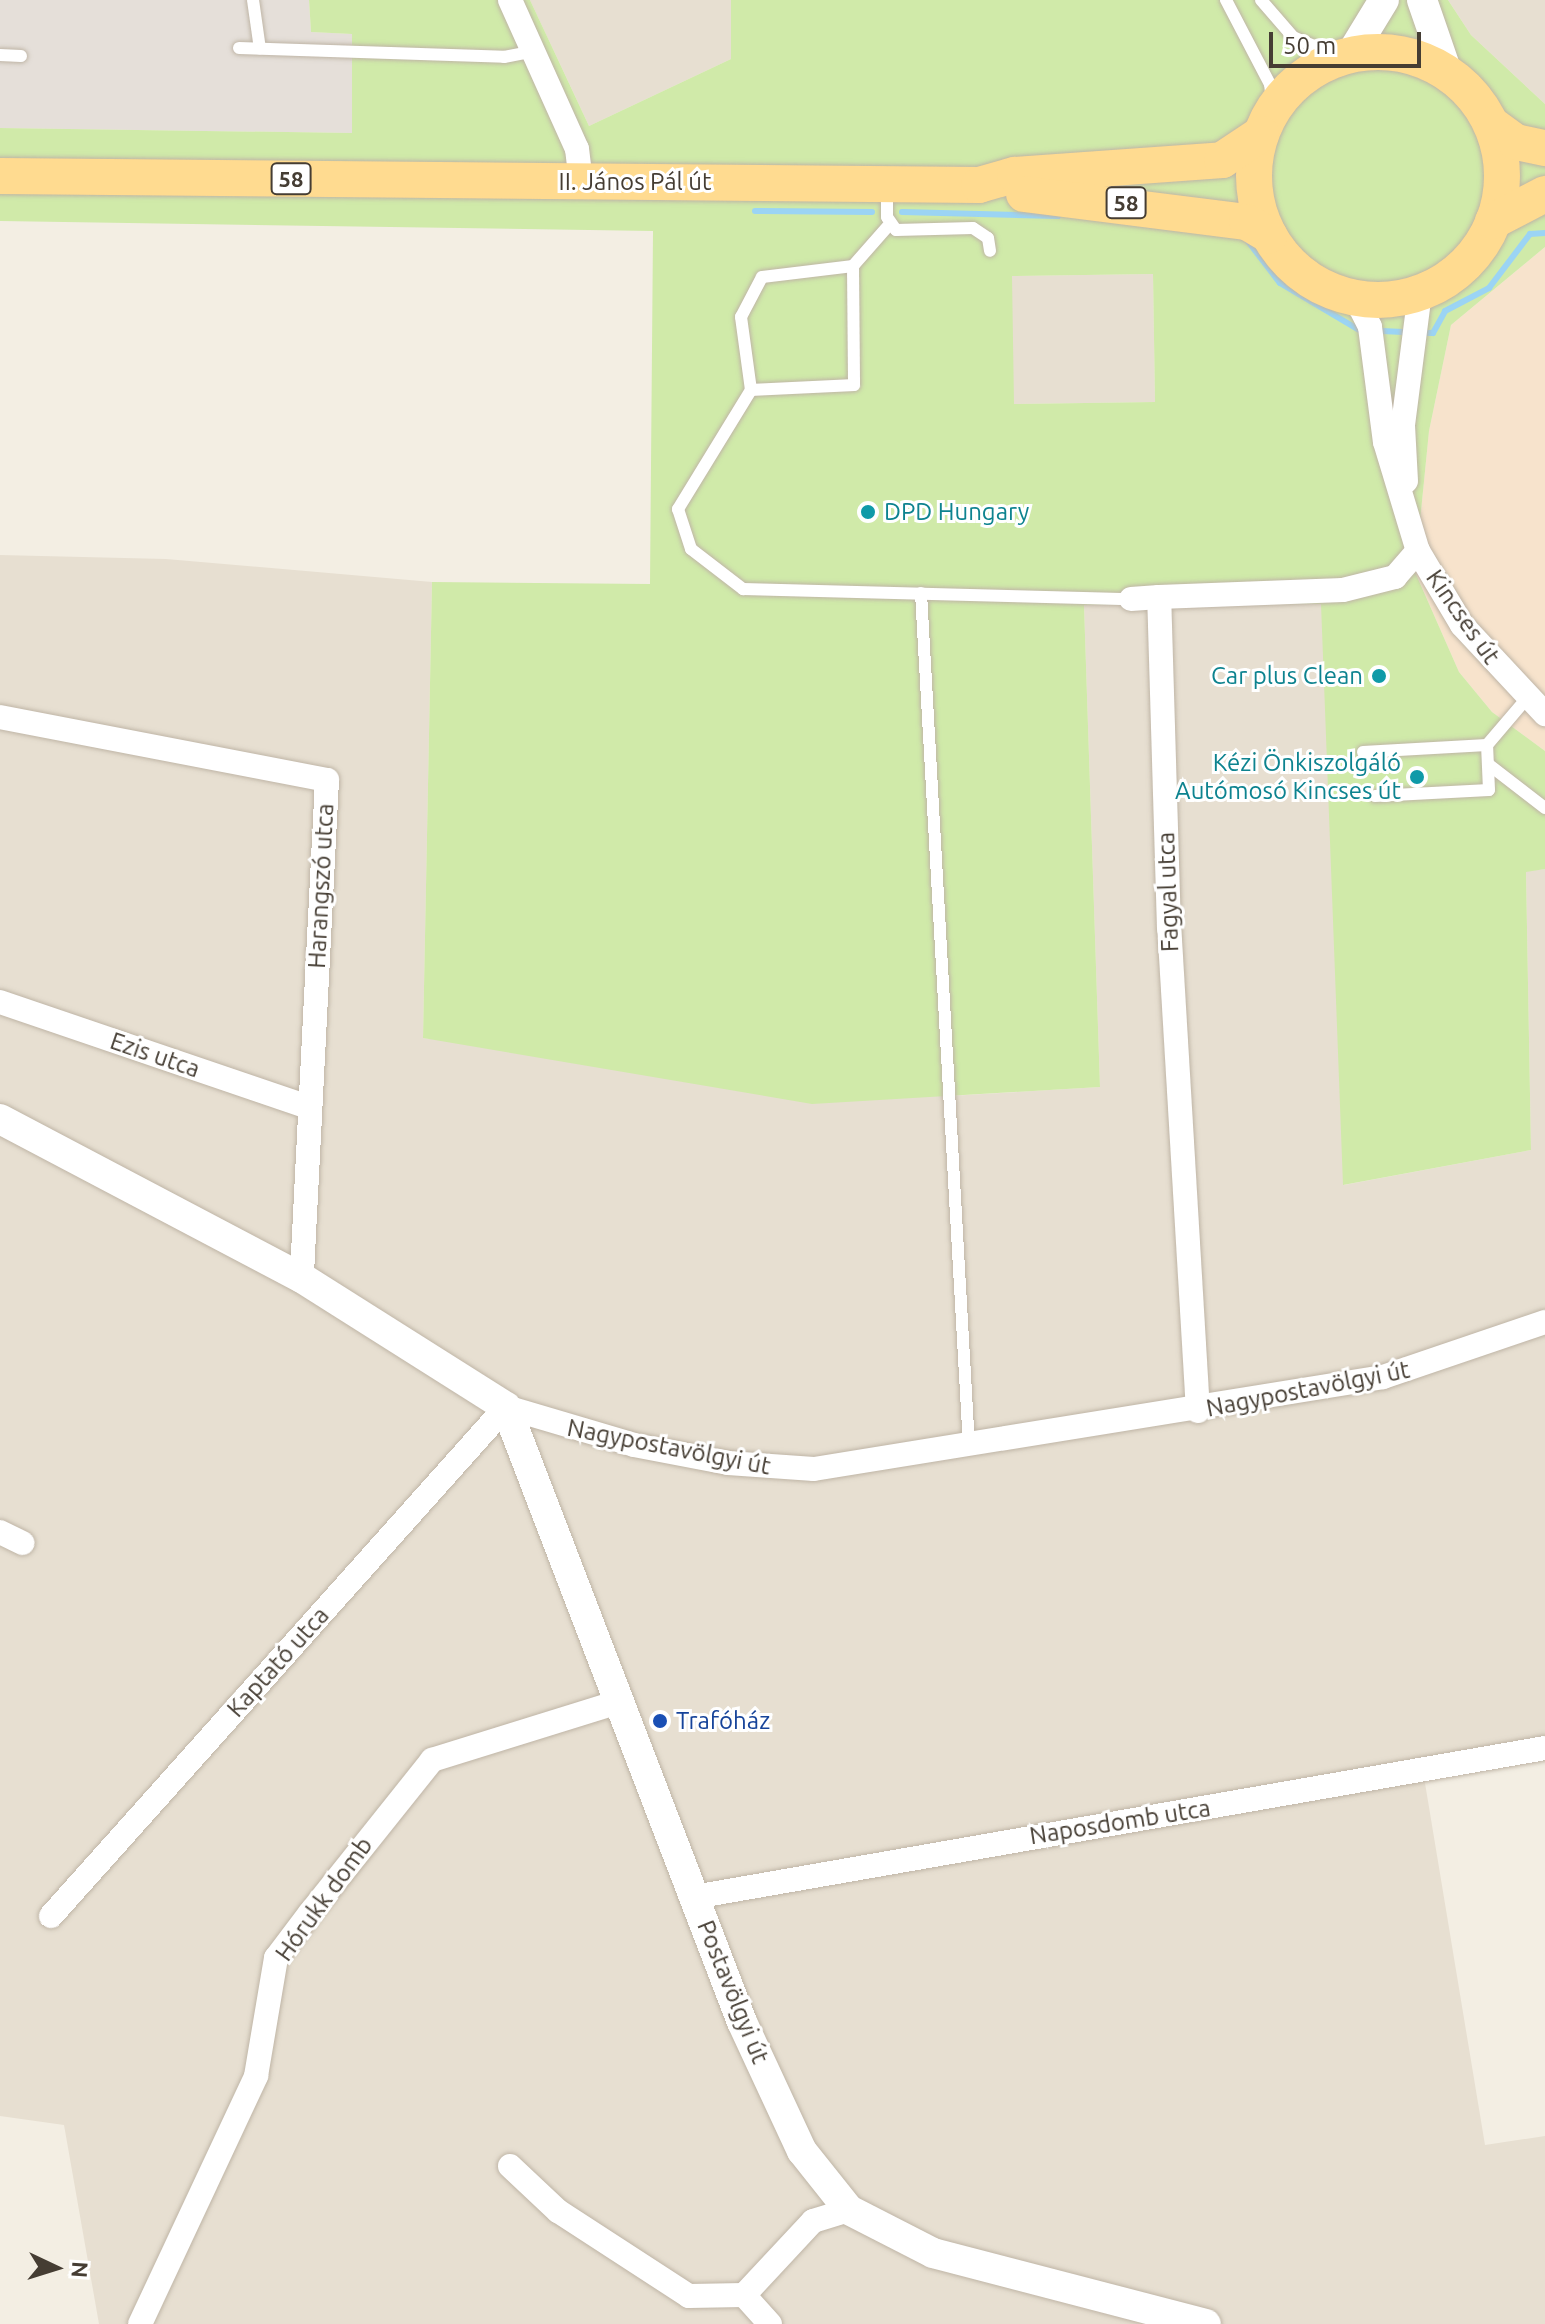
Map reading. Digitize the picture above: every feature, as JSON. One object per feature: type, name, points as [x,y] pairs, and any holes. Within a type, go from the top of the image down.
[{"type":"main road","name":"58","points":[[1269,235],[1254,185],[1267,122],[1297,81],[1346,56],[1408,55],[1447,72],[1491,124],[1516,142],[1545,148]]},
{"type":"main road","name":"II. János Pál út","points":[[0,176],[979,185],[1015,175],[1222,160],[1267,122]]},
{"type":"main road","name":"58","points":[[979,185],[1247,222],[1269,235],[1306,277],[1340,294],[1380,300],[1420,293],[1465,265],[1493,221],[1501,165],[1491,124]]},
{"type":"main road","points":[[1493,221],[1545,194]]},
{"type":"street","points":[[510,0],[538,50],[577,149],[581,181]]},
{"type":"street","points":[[1346,56],[1384,0]]},
{"type":"street","points":[[1422,0],[1447,72]]},
{"type":"street","points":[[1406,504],[1403,425],[1420,293]]},
{"type":"street","points":[[1340,294],[1360,307],[1370,327],[1385,442],[1406,504]]},
{"type":"street","name":"Kincses út","points":[[1406,504],[1418,551],[1462,625],[1536,706]]},
{"type":"street","points":[[1131,599],[1343,590],[1395,577],[1418,551]]},
{"type":"street","name":"Fagyal utca","points":[[1159,597],[1169,929],[1198,1411]]},
{"type":"street","name":"Harangszó utca","points":[[0,717],[327,780],[302,1278]]},
{"type":"street","name":"Ezis utca","points":[[0,1002],[309,1107]]},
{"type":"street","name":"Nagypostavölgyi út","points":[[0,1119],[302,1278],[506,1407],[634,1445],[785,1469],[969,1446],[1198,1411],[1383,1377],[1545,1322]]},
{"type":"street","name":"Postavölgyi út","points":[[506,1407],[742,2022],[822,2181],[849,2210],[933,2253],[1206,2324]]},
{"type":"street","name":"Kaptató utca","points":[[51,1916],[506,1407]]},
{"type":"street","points":[[0,1532],[23,1543]]},
{"type":"street","name":"Hórukk domb","points":[[140,2324],[256,2076],[276,1958],[310,1913],[432,1760],[618,1702]]},
{"type":"street","name":"Naposdomb utca","points":[[694,1897],[1545,1748]]},
{"type":"street","points":[[510,2166],[558,2211],[689,2296],[744,2295],[813,2221],[849,2210]]},
{"type":"street","points":[[813,2221],[822,2181]]},
{"type":"street","points":[[744,2295],[770,2324]]},
{"type":"lane","points":[[253,0],[260,49]]},
{"type":"lane","points":[[1226,0],[1270,84],[1267,122]]},
{"type":"lane","points":[[1261,0],[1293,37],[1346,56]]},
{"type":"lane","points":[[239,48],[504,57],[538,50]]},
{"type":"lane","points":[[0,55],[21,56]]},
{"type":"lane","points":[[751,390],[854,385],[853,266],[889,225],[887,184]]},
{"type":"lane","points":[[889,225],[973,228],[988,238],[990,251]]},
{"type":"lane","points":[[853,266],[762,277],[741,317],[751,390],[678,509],[691,549],[743,589],[1131,599]]},
{"type":"lane","points":[[921,593],[969,1446]]},
{"type":"lane","points":[[1363,752],[1487,745],[1536,706]]},
{"type":"lane","points":[[1375,796],[1489,790],[1487,745]]},
{"type":"lane","points":[[1488,764],[1545,808]]},
{"type":"shaded area","points":[[0,0],[309,0],[311,32],[352,34],[352,133],[0,128]]},
{"type":"shaded area","points":[[530,0],[731,0],[731,59],[589,126]]},
{"type":"shaded area","points":[[1448,0],[1545,0],[1545,104],[1471,35]]},
{"type":"shaded area","points":[[1545,247],[1545,751],[1492,712],[1459,672],[1415,572],[1429,431],[1451,325]]},
{"type":"shaded area","points":[[1153,274],[1155,402],[1013,404],[1011,276]]},
{"type":"shaded area","points":[[0,555],[166,559],[432,582],[423,1038],[949,1096],[1100,1087],[1084,605],[1322,604],[1344,1185],[1531,1150],[1526,871],[1545,869],[1545,1757],[1424,1777],[1485,2145],[1545,2136],[1545,2324],[99,2324],[64,2125],[0,2116]]},
{"type":"green space","points":[[309,0],[530,0],[589,126],[731,59],[731,0],[1448,0],[1471,35],[1545,104],[1545,247],[1451,325],[1429,431],[1415,572],[1459,672],[1492,712],[1545,751],[1545,869],[1526,872],[1531,1150],[1343,1185],[1321,604],[1084,605],[1100,1087],[812,1104],[423,1038],[432,582],[650,584],[653,231],[0,221],[0,128],[352,133],[352,34],[311,32]],"holes":[[[1153,274],[1155,402],[1014,404],[1012,276]]]},
{"type":"waterway","points":[[755,211],[872,212]]},
{"type":"waterway","points":[[902,212],[1058,216]]},
{"type":"waterway","points":[[1426,333],[1433,333],[1445,311],[1489,288],[1530,234],[1545,233]]},
{"type":"waterway","points":[[1247,240],[1280,283],[1359,330]]},
{"type":"waterway","points":[[1382,331],[1403,332]]},
{"type":"place","name":"DPD Hungary","points":[[868,512]]},
{"type":"place","name":"Car plus Clean","points":[[1379,676]]},
{"type":"place","name":"Kézi Önkiszolgáló Autómosó Kincses út","points":[[1417,777]]},
{"type":"place","name":"Trafóház","points":[[660,1721]]}]
